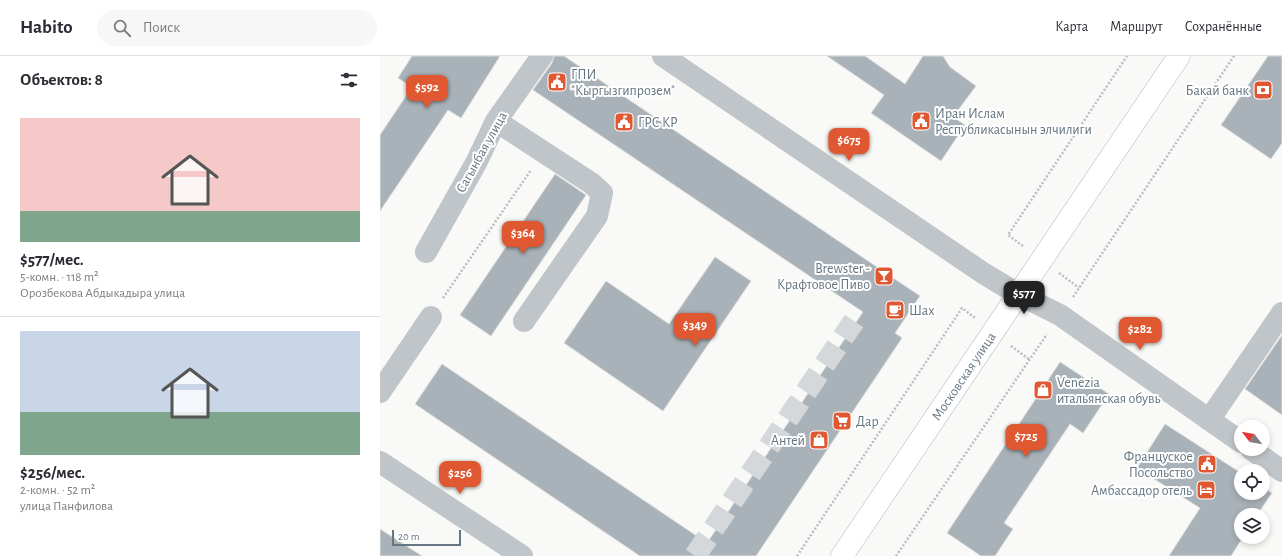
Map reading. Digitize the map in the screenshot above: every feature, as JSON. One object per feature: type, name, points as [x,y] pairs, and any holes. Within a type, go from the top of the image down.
[{"type":"main road","name":"Московская улица","points":[[842,556],[1179,56]]},
{"type":"street","name":"Сагынбая улица","points":[[426,252],[476,163],[496,121],[542,56]]},
{"type":"street","points":[[663,56],[983,273],[1018,294],[1060,315],[1234,437]]},
{"type":"street","points":[[496,121],[591,182],[602,193],[597,216],[524,321]]},
{"type":"street","points":[[1209,420],[1282,312]]},
{"type":"street","points":[[380,392],[431,316]]},
{"type":"street","points":[[1261,456],[1282,471]]},
{"type":"street","points":[[380,462],[522,556]]},
{"type":"path","points":[[1008,235],[1127,56]]},
{"type":"path","points":[[431,316],[544,152]]},
{"type":"path","points":[[798,556],[962,308]]},
{"type":"building","points":[[412,56],[500,56],[461,118],[448,110],[380,211],[380,135],[412,87],[398,78]]},
{"type":"building","points":[[554,56],[564,56],[920,296],[895,333],[902,338],[756,556],[640,556],[415,404],[442,364],[707,543],[863,312],[533,90],[552,63]]},
{"type":"building","points":[[827,56],[865,56],[905,84],[923,56],[943,56],[950,67],[976,86],[953,117],[965,125],[941,161],[871,113],[884,95]]},
{"type":"building","name":"Бакай банк","points":[[1268,56],[1282,56],[1282,143],[1271,159],[1221,125]]},
{"type":"building","points":[[555,174],[586,195],[491,336],[460,315]]},
{"type":"building","points":[[715,257],[751,281],[663,411],[564,343],[606,281],[669,324]]},
{"type":"building","points":[[1282,335],[1282,415],[1245,389]]},
{"type":"building","points":[[1060,362],[1109,394],[1083,433],[1070,424],[1004,523],[1013,529],[995,556],[981,556],[947,533]]},
{"type":"building","name":"Амбассадор отель","points":[[1165,424],[1234,468],[1234,500],[1267,500],[1262,508],[1234,508],[1234,544],[1239,544],[1231,556],[1169,556],[1200,508],[1137,468]]},
{"type":"building","points":[[380,529],[422,556],[380,556]]},
{"type":"tunnel","points":[[695,556],[854,321]]},
{"type":"place","name":"ГПИ \"Кыргызгипрозем\"","points":[[557,82]]},
{"type":"place","name":"Бакай банк","points":[[1263,90]]},
{"type":"place","name":"Иран Ислам Республикасынын элчилиги","points":[[921,121]]},
{"type":"place","name":"ГРС КР","points":[[624,122]]},
{"type":"place","name":"Brewster - Крафтовое Пиво","points":[[884,276]]},
{"type":"place","name":"Шах","points":[[895,310]]},
{"type":"place","name":"Venezia итальянская обувь","points":[[1043,390]]},
{"type":"place","name":"Дар","points":[[842,421]]},
{"type":"place","name":"Антей","points":[[819,440]]},
{"type":"place","name":"Француское Посольство","points":[[1207,464]]},
{"type":"place","name":"Амбассадор отель","points":[[1206,490]]}]
